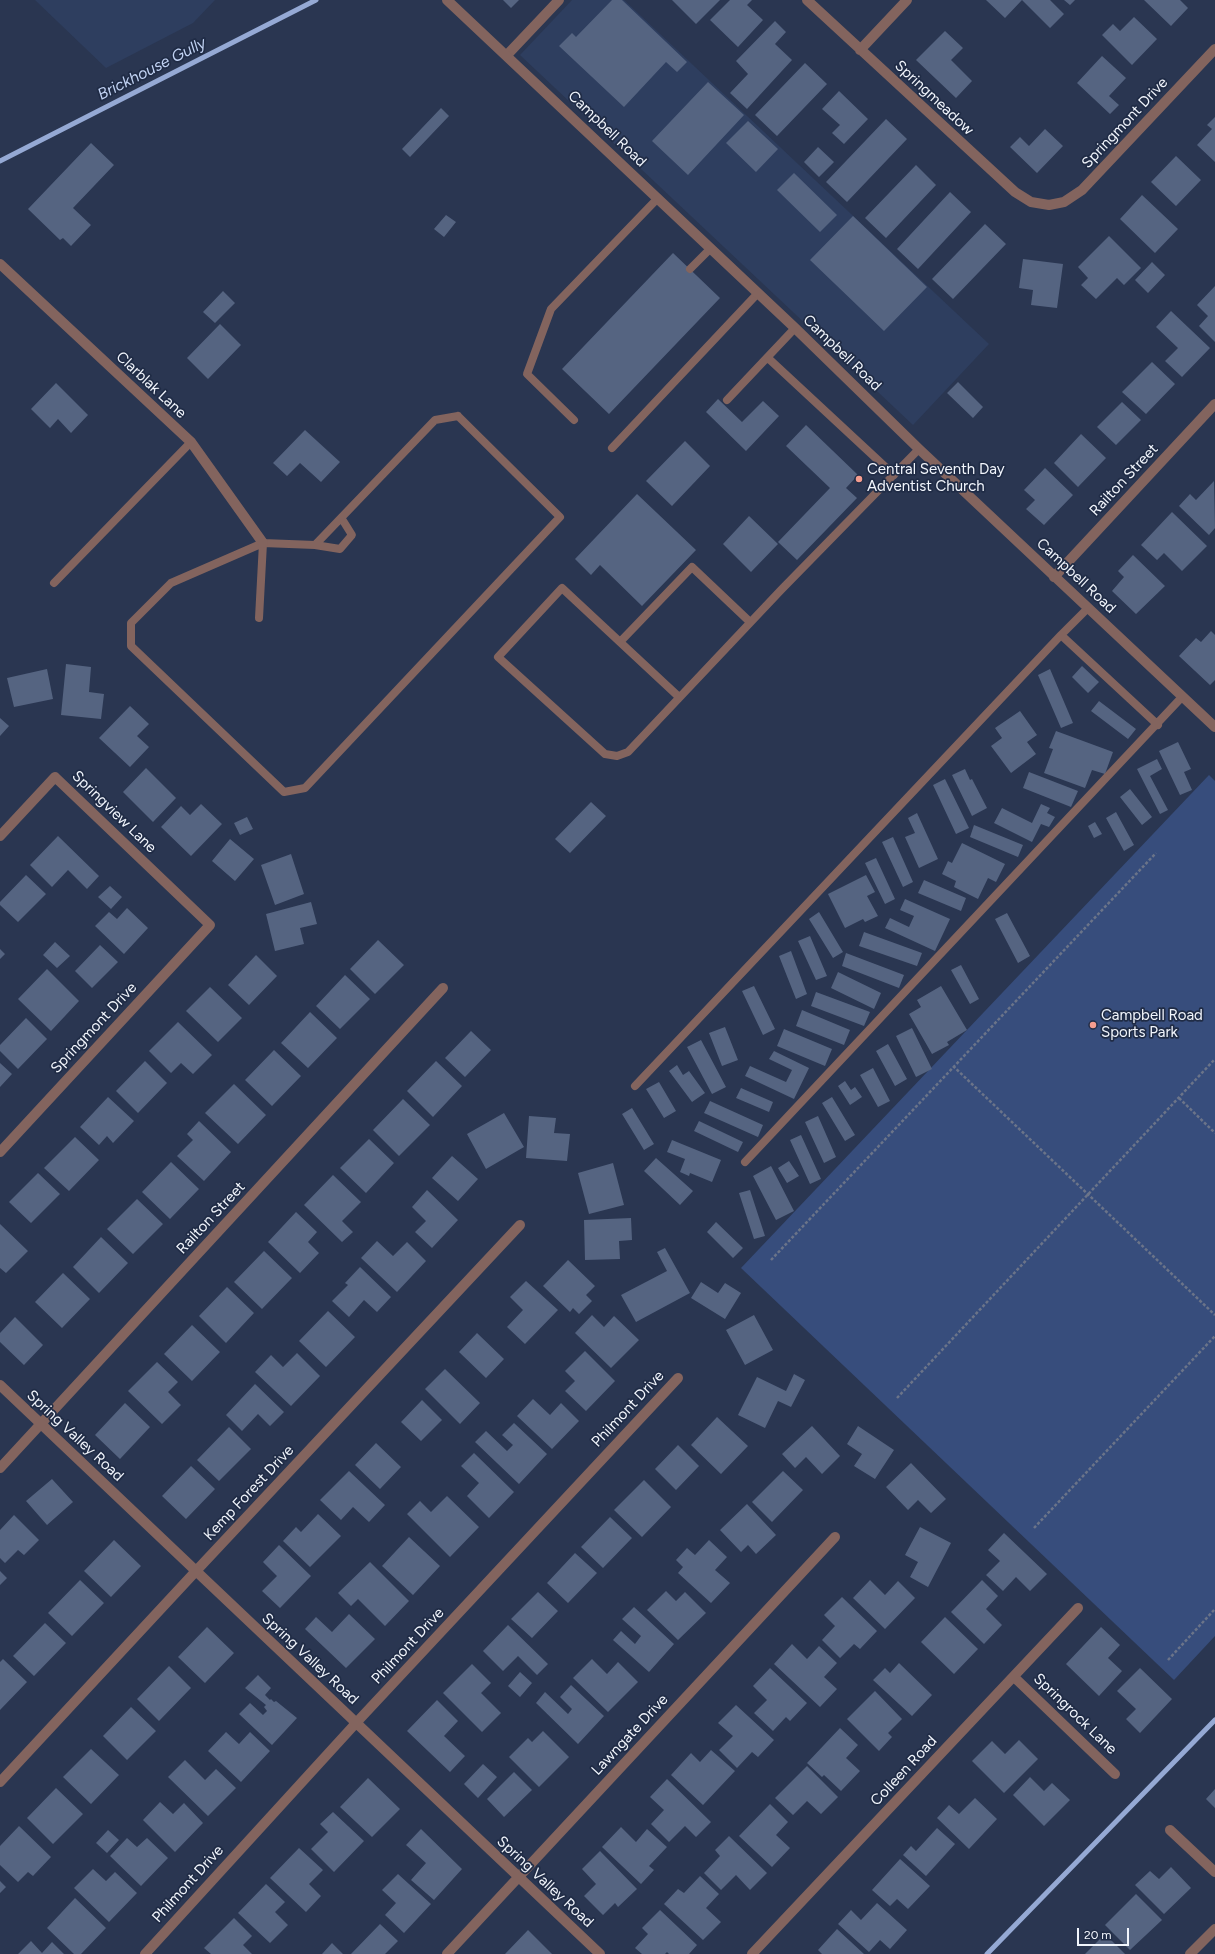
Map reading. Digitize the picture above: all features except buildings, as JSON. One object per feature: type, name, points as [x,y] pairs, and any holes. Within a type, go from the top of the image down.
[{"type":"street","name":"Campbell Road","points":[[447,0],[711,248],[1054,577],[1215,727]]},
{"type":"street","points":[[507,55],[559,0]]},
{"type":"street","name":"Springmeadow","points":[[807,0],[1015,192],[1031,202],[1049,205]]},
{"type":"street","points":[[860,50],[907,0]]},
{"type":"street","name":"Springmont Drive","points":[[1049,205],[1064,202],[1082,190],[1215,49]]},
{"type":"street","name":"Clarblak Lane","points":[[0,264],[191,442],[263,543]]},
{"type":"street","name":"Railton Street","points":[[1054,577],[1215,404]]},
{"type":"street","name":"Springview Lane","points":[[0,836],[55,777],[210,925]]},
{"type":"street","name":"Springmont Drive","points":[[0,1152],[210,925]]},
{"type":"street","name":"Railton Street","points":[[0,1468],[443,988]]},
{"type":"street","name":"Kemp Forest Drive","points":[[0,1782],[520,1225]]},
{"type":"street","name":"Philmont Drive","points":[[145,1954],[356,1723],[678,1378]]},
{"type":"street","name":"Spring Valley Road","points":[[0,1386],[600,1954]]},
{"type":"street","name":"Lawngate Drive","points":[[447,1954],[835,1537]]},
{"type":"street","name":"Colleen Road","points":[[752,1954],[1078,1608]]},
{"type":"street","name":"Springrock Lane","points":[[1014,1676],[1115,1774]]},
{"type":"street","points":[[1170,1830],[1215,1872]]},
{"type":"street","points":[[1190,1954],[1215,1929]]},
{"type":"lane","points":[[574,420],[527,374],[551,309],[658,198]]},
{"type":"lane","points":[[690,269],[711,248]]},
{"type":"lane","points":[[612,448],[758,293]]},
{"type":"lane","points":[[727,400],[795,328]]},
{"type":"lane","points":[[768,358],[894,475]]},
{"type":"lane","points":[[315,545],[435,420],[458,416],[560,517],[305,788],[284,792],[131,646],[131,622],[171,583],[263,543],[315,545],[340,549],[352,535],[342,518]]},
{"type":"lane","points":[[54,583],[191,442]]},
{"type":"lane","points":[[679,697],[562,588],[498,657],[605,754],[617,756],[628,752],[750,622],[919,449]]},
{"type":"lane","points":[[259,618],[263,543]]},
{"type":"lane","points":[[620,642],[692,567],[750,622]]},
{"type":"lane","points":[[635,1086],[1061,634],[1088,608]]},
{"type":"lane","points":[[1061,634],[1158,725]]},
{"type":"lane","points":[[745,1162],[1158,725],[1182,697]]},
{"type":"path","points":[[771,1260],[1156,853]]},
{"type":"path","points":[[897,1398],[1215,1059]]},
{"type":"path","points":[[953,1066],[1090,1194],[1215,1315]]},
{"type":"path","points":[[1179,1098],[1215,1133]]},
{"type":"path","points":[[1034,1528],[1215,1336]]},
{"type":"path","points":[[1168,1660],[1215,1609]]},
{"type":"shaded area","points":[[35,0],[215,0],[193,23],[106,68]]},
{"type":"shaded area","points":[[572,0],[624,0],[989,344],[913,425],[520,55]]},
{"type":"shaded area","name":"Campbell Road Sports Park","points":[[1209,775],[1215,781],[1215,1636],[1174,1680],[741,1268]]},
{"type":"waterway","name":"Brickhouse Gully","points":[[0,161],[316,0]]},
{"type":"waterway","points":[[987,1954],[1215,1720]]},
{"type":"place","name":"Central Seventh Day Adventist Church","points":[[859,479]]},
{"type":"place","name":"Campbell Road Sports Park","points":[[1093,1025]]}]
